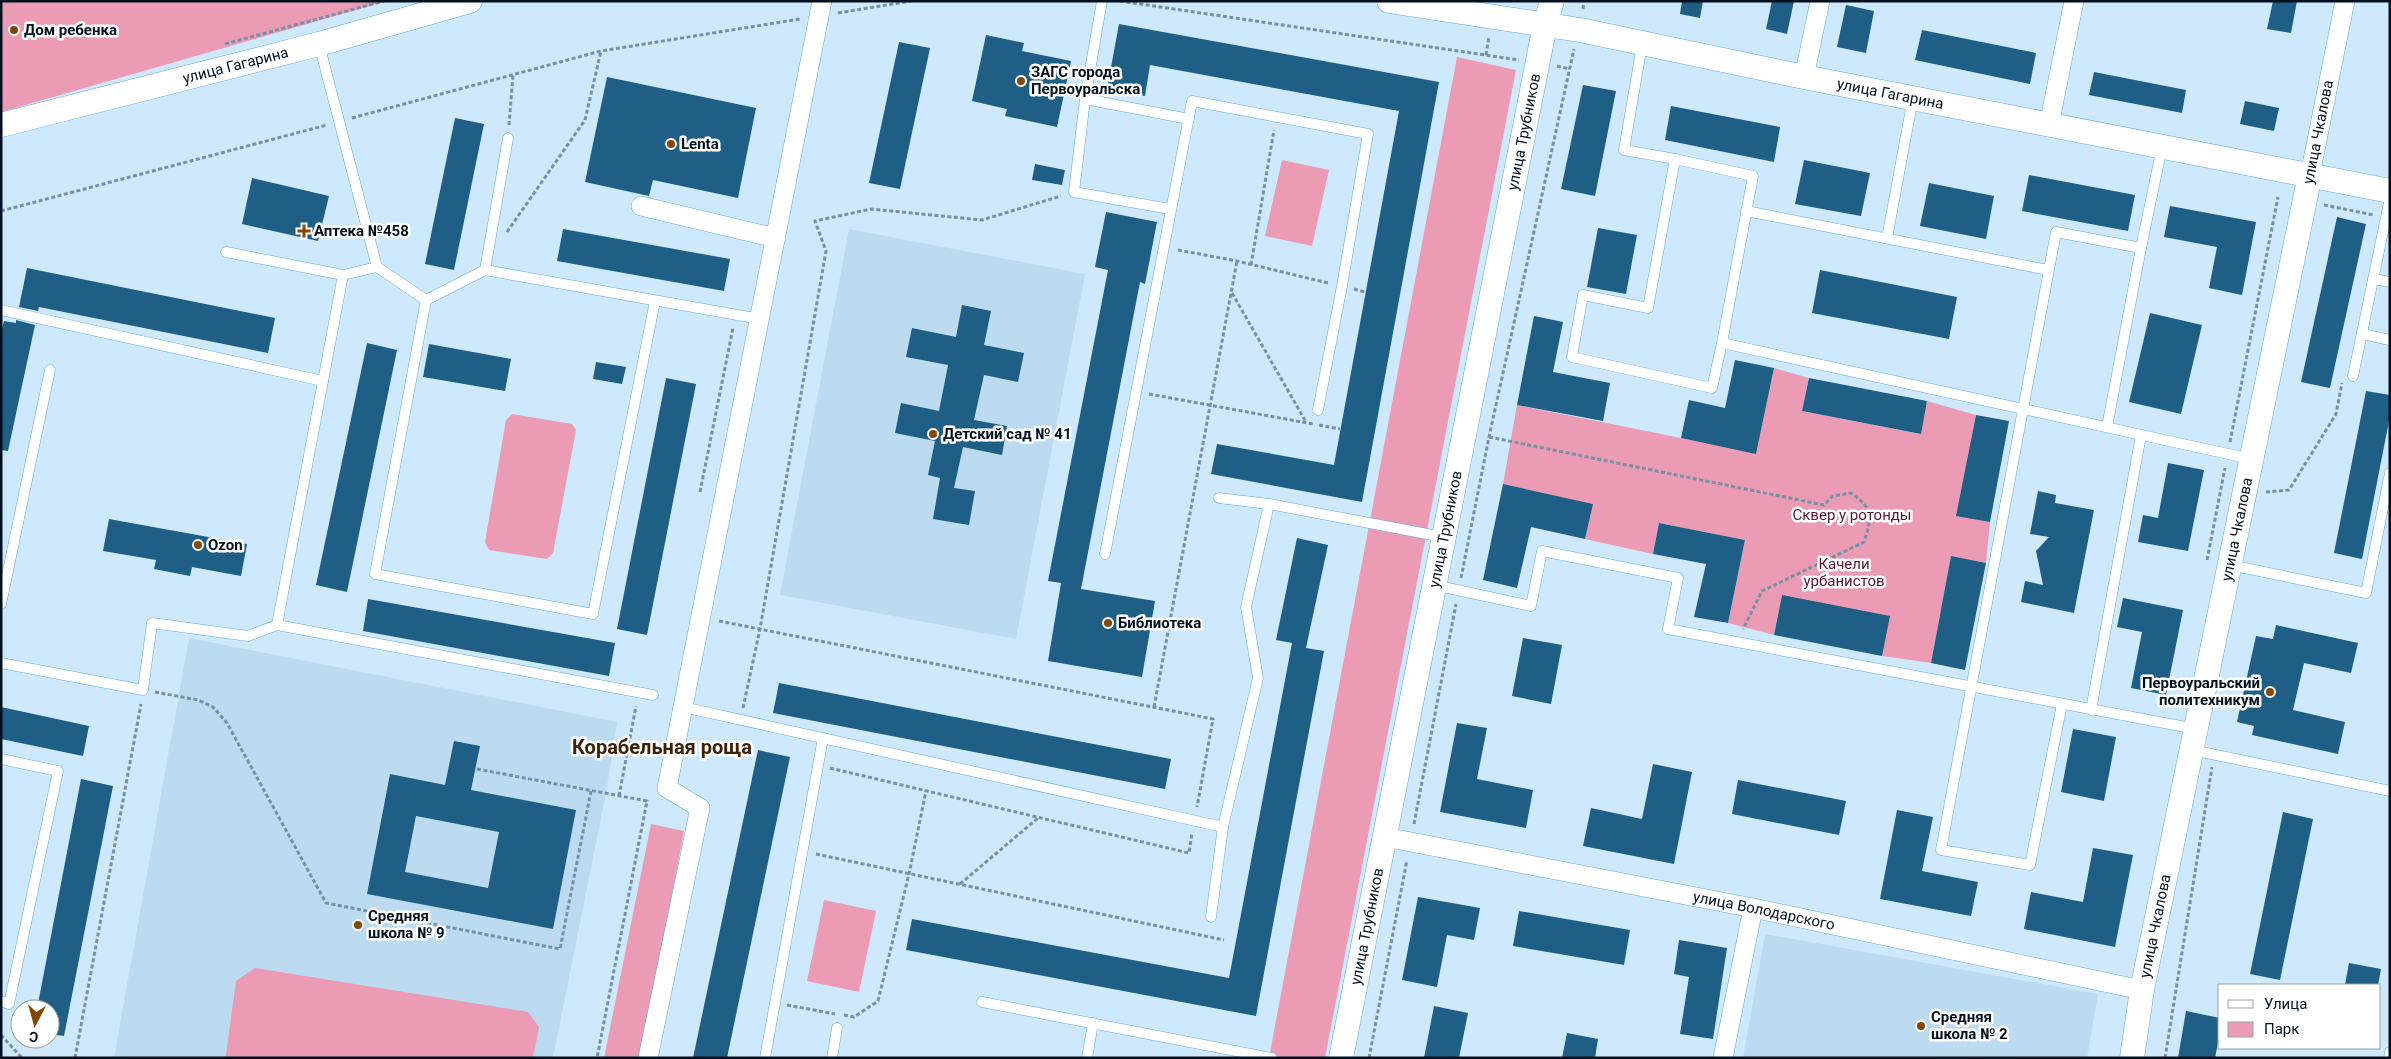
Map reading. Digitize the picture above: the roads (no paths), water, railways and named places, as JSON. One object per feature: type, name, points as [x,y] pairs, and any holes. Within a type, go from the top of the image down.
[{"type":"street","name":"улица Гагарина","points":[[1,125],[319,44],[470,1]]},
{"type":"street","name":"улица Гагарина","points":[[1389,1],[1545,25],[2049,126],[2390,191]]},
{"type":"street","name":"улица Трубников","points":[[1341,1058],[1545,25],[1552,1]]},
{"type":"street","points":[[1804,77],[1820,1]]},
{"type":"street","points":[[2049,126],[2074,1]]},
{"type":"street","name":"улица Чкалова","points":[[2132,1058],[2142,990],[2345,1]]},
{"type":"street","points":[[648,1058],[700,808],[667,788],[821,9]]},
{"type":"street","points":[[641,206],[776,238]]},
{"type":"street","name":"улица Володарского","points":[[1385,837],[1753,908],[2142,990]]},
{"type":"street","points":[[1723,1058],[1753,908]]},
{"type":"lane","points":[[1102,1],[1085,99],[1074,192],[1170,208]]},
{"type":"lane","points":[[319,44],[377,266],[426,300]]},
{"type":"lane","points":[[1642,44],[1624,150],[1675,159],[1753,176],[1712,388],[1572,357],[1583,295],[1648,308],[1675,159]]},
{"type":"lane","points":[[1886,238],[1913,98]]},
{"type":"lane","points":[[1085,99],[1189,119]]},
{"type":"lane","points":[[1105,554],[1192,101],[1368,134],[1342,286],[1318,410]]},
{"type":"lane","points":[[485,270],[508,138]]},
{"type":"lane","points":[[2107,427],[2162,147]]},
{"type":"lane","points":[[2348,376],[2362,334],[2390,198]]},
{"type":"lane","points":[[1746,211],[2048,270]]},
{"type":"lane","points":[[2062,704],[2030,865],[1941,850],[2056,232],[2141,248]]},
{"type":"lane","points":[[226,252],[343,275],[377,266]]},
{"type":"lane","points":[[426,300],[485,270],[760,319]]},
{"type":"lane","points":[[277,625],[343,275]]},
{"type":"lane","points":[[2373,279],[2390,282]]},
{"type":"lane","points":[[426,300],[375,574],[592,614],[655,300]]},
{"type":"lane","points":[[1,310],[323,381]]},
{"type":"lane","points":[[2362,334],[2390,340]]},
{"type":"lane","points":[[1722,343],[2251,459]]},
{"type":"lane","points":[[1,604],[50,370]]},
{"type":"lane","points":[[2091,710],[2141,435]]},
{"type":"lane","points":[[2230,565],[2366,593],[2390,473]]},
{"type":"lane","points":[[1219,498],[1269,504],[1443,538]]},
{"type":"lane","points":[[1211,917],[1223,827],[1258,678],[1246,607],[1269,504]]},
{"type":"lane","points":[[1434,585],[1531,606],[1542,551],[1678,578],[1668,629],[2091,710],[2194,739],[2215,754],[2390,791]]},
{"type":"lane","points":[[1,663],[144,690],[152,623],[248,636],[277,625],[653,695]]},
{"type":"lane","points":[[683,707],[1223,827]]},
{"type":"lane","points":[[765,1058],[823,738]]},
{"type":"lane","points":[[1,759],[58,771],[9,1004],[1,1001]]},
{"type":"lane","points":[[982,1002],[1272,1058]]},
{"type":"lane","points":[[1087,1058],[1093,1023]]},
{"type":"lane","points":[[832,1058],[837,1028]]},
{"type":"lane","points":[[2389,1058],[2390,1052]]},
{"type":"place","name":"Дом ребенка","points":[[14,30]]},
{"type":"place","name":"ЗАГС города Первоуральска","points":[[1021,81]]},
{"type":"place","name":"Lenta","points":[[671,144]]},
{"type":"place","name":"Аптека №458","points":[[304,231]]},
{"type":"place","name":"Детский сад № 41","points":[[933,434]]},
{"type":"place","name":"Ozon","points":[[198,545]]},
{"type":"place","name":"Библиотека","points":[[1108,623]]},
{"type":"place","name":"Первоуральский политехникум","points":[[2270,692]]},
{"type":"place","name":"Средняя школа № 9","points":[[358,925]]},
{"type":"place","name":"Средняя школа № 2","points":[[1921,1026]]},
{"type":"district","name":"Корабельная роща","points":[[662,747]]},
{"type":"park label","name":"Сквер у ротонды","points":[[1852,515]]},
{"type":"park label","name":"Качели урбанистов","points":[[1844,572]]}]
